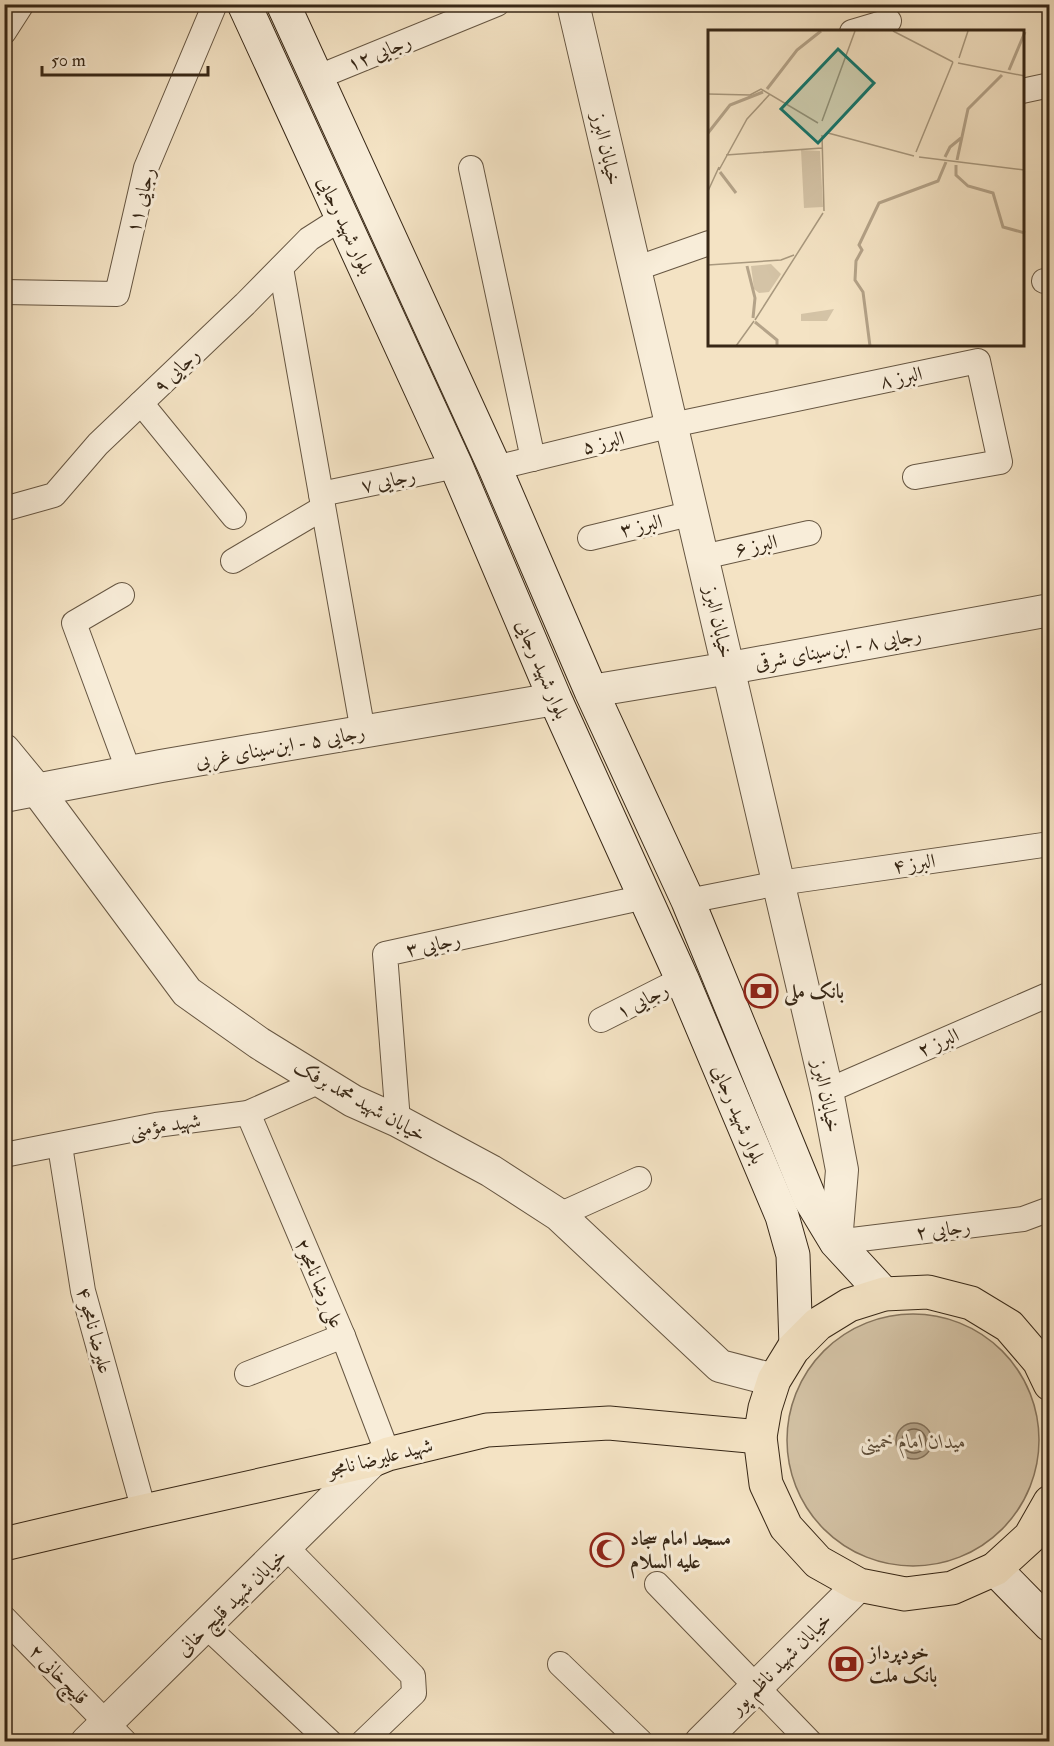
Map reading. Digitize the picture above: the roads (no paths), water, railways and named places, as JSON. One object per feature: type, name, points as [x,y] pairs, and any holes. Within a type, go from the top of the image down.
[{"type":"main road","name":"بلوار شهید رجایی","points":[[244,4],[456,466],[555,699],[682,979],[782,1216],[793,1255],[796,1346]]},
{"type":"main road","name":"بلوار شهید رجایی","points":[[283,4],[495,468],[591,691],[688,901],[810,1199],[836,1242],[884,1294]]},
{"type":"main road","points":[[555,699],[591,691]]},
{"type":"main road","points":[[1046,1369],[1009,1326],[971,1303],[928,1292],[884,1294],[849,1305],[818,1324],[796,1346],[774,1380],[765,1408],[760,1437],[766,1484],[786,1527],[818,1562],[859,1585],[905,1594],[952,1588],[995,1569],[1030,1537],[1050,1502]]},
{"type":"main road","name":"شهید علیرضا نامجو","points":[[4,1544],[381,1457],[487,1430],[609,1423],[760,1437]]},
{"type":"main road","points":[[995,1569],[1050,1625]]},
{"type":"street","points":[[4,32],[22,4]]},
{"type":"street","name":"رجایی ۱۱","points":[[4,292],[117,294],[146,168],[215,4]]},
{"type":"street","name":"رجایی ۱۲","points":[[316,78],[497,4]]},
{"type":"street","name":"خیابان البرز","points":[[573,4],[827,1091],[842,1170],[836,1242]]},
{"type":"street","points":[[859,30],[889,21]]},
{"type":"street","points":[[1024,91],[1050,85]]},
{"type":"street","points":[[471,168],[533,459]]},
{"type":"street","name":"رجایی ۹","points":[[4,509],[54,495],[98,444],[309,239],[342,218]]},
{"type":"street","points":[[635,269],[708,243]]},
{"type":"street","points":[[281,268],[363,732]]},
{"type":"street","name":"البرز ۸","points":[[672,425],[978,361],[1000,462],[915,477]]},
{"type":"street","points":[[141,403],[234,516]]},
{"type":"street","name":"البرز ۵","points":[[495,468],[672,425]]},
{"type":"street","name":"رجایی ۷","points":[[233,561],[322,501],[456,466]]},
{"type":"street","name":"البرز ۳","points":[[590,537],[693,513]]},
{"type":"street","name":"البرز ۶","points":[[704,557],[809,533]]},
{"type":"street","points":[[122,595],[74,623],[129,772]]},
{"type":"street","name":"رجایی ۸ - ابن‌سینای شرقی","points":[[591,691],[1050,610]]},
{"type":"street","name":"رجایی ۵ - ابن‌سینای غربی","points":[[4,796],[129,772],[555,699]]},
{"type":"street","name":"خیابان شهید محمد برفک","points":[[4,750],[38,790],[187,992],[259,1043],[352,1101],[398,1121],[491,1171],[559,1215],[720,1366],[774,1380]]},
{"type":"street","name":"البرز ۴","points":[[688,901],[779,883],[1050,844]]},
{"type":"street","name":"رجایی ۳","points":[[398,1121],[385,954],[645,897]]},
{"type":"street","name":"رجایی ۱","points":[[601,1020],[682,979]]},
{"type":"street","name":"البرز ۲","points":[[827,1091],[1050,994]]},
{"type":"street","name":"شهید مؤمنی","points":[[4,1155],[60,1146],[156,1125],[248,1113],[320,1081]]},
{"type":"street","name":"علی رضا نامجو۲","points":[[248,1113],[343,1336],[381,1457]]},
{"type":"street","name":"علیرضا نامجو ۴","points":[[60,1146],[83,1291],[144,1511]]},
{"type":"street","points":[[559,1215],[639,1179]]},
{"type":"street","name":"رجایی ۲","points":[[836,1242],[1023,1219],[1050,1209]]},
{"type":"street","points":[[247,1374],[343,1336]]},
{"type":"street","name":"خیابان شهید قلیچ خانی","points":[[106,1735],[206,1626],[381,1457]]},
{"type":"street","points":[[286,1547],[413,1676],[414,1693],[363,1742]]},
{"type":"street","points":[[657,1584],[810,1742]]},
{"type":"street","name":"خیابان شهید ناظم پور","points":[[701,1742],[859,1585]]},
{"type":"street","name":"قلیچ‌خانی ۲","points":[[8,1622],[106,1735]]},
{"type":"street","points":[[206,1626],[330,1742]]},
{"type":"street","points":[[560,1664],[641,1742]]},
{"type":"water","points":[[914,1423],[927,1428],[932,1441],[927,1454],[914,1459],[901,1454],[896,1441],[901,1428]]},
{"type":"place","name":"بانک ملی","points":[[761,991]]},
{"type":"place","name":"مسجد امام سجاد علیه السلام","points":[[607,1550]]},
{"type":"place","name":"خودپرداز بانک ملت","points":[[846,1664]]},
{"type":"park label","name":"میدان امام خمینی","points":[[913,1441]]}]
